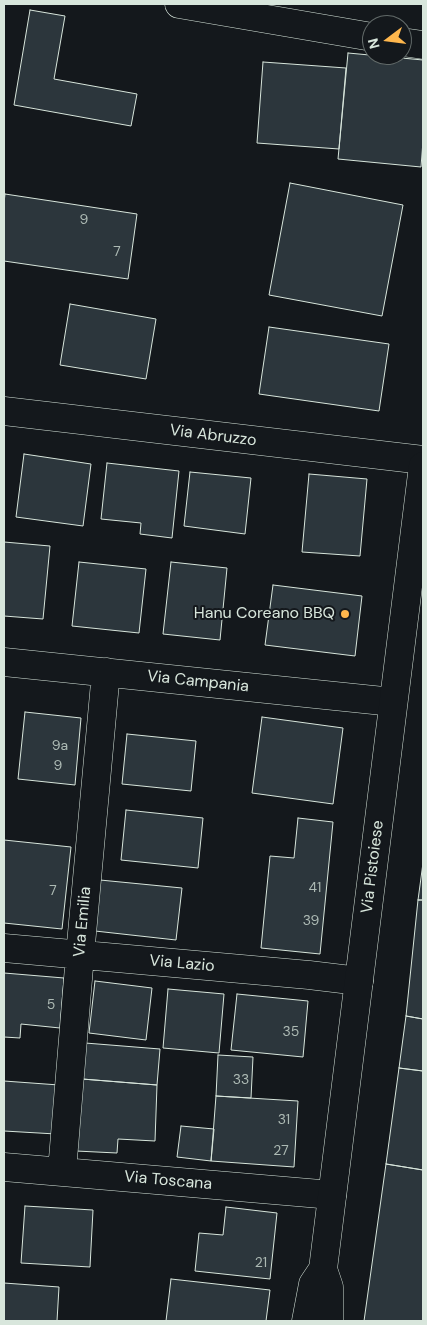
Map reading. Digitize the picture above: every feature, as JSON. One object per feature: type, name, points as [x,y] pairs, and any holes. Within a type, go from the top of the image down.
[{"type":"street","points":[[179,4],[362,35]]},
{"type":"street","name":"Via Abruzzo","points":[[4,411],[423,460]]},
{"type":"street","name":"Via Pistoiese","points":[[329,1321],[329,1286],[323,1269],[423,466]]},
{"type":"street","name":"Via Campania","points":[[4,662],[393,702]]},
{"type":"street","name":"Via Emilia","points":[[62,1171],[106,672]]},
{"type":"street","name":"Via Lazio","points":[[4,948],[359,981]]},
{"type":"street","name":"Via Toscana","points":[[4,1167],[332,1195]]},
{"type":"street","name":"Via Pistoiese","points":[[306,1321],[313,1284],[323,1269]]},
{"type":"building","points":[[30,10],[65,16],[54,79],[137,94],[131,126],[14,105]]},
{"type":"building","points":[[348,53],[362,54],[362,65],[412,65],[412,59],[423,60],[423,141],[421,167],[338,159]]},
{"type":"building","points":[[263,62],[346,68],[339,149],[257,143]]},
{"type":"building","points":[[290,183],[403,205],[382,316],[269,295]]},
{"type":"building","points":[[5,194],[137,214],[128,279],[4,261]]},
{"type":"building","points":[[70,304],[156,319],[146,379],[60,365]]},
{"type":"building","points":[[269,327],[389,344],[379,411],[259,394]]},
{"type":"building","points":[[24,454],[91,464],[83,526],[16,517]]},
{"type":"building","points":[[107,463],[179,471],[172,538],[140,534],[141,523],[101,519]]},
{"type":"building","points":[[190,472],[251,478],[245,534],[184,526]]},
{"type":"building","points":[[309,474],[367,479],[360,556],[302,552]]},
{"type":"building","points":[[4,542],[50,546],[43,619],[4,616]]},
{"type":"building","points":[[79,562],[146,569],[139,633],[72,626]]},
{"type":"building","points":[[171,562],[227,568],[220,640],[163,634]]},
{"type":"building","points":[[273,585],[362,596],[355,656],[265,645]]},
{"type":"building","points":[[25,712],[81,718],[75,785],[18,779]]},
{"type":"building","points":[[262,717],[343,728],[333,804],[252,793]]},
{"type":"building","points":[[127,734],[196,741],[191,791],[122,784]]},
{"type":"building","points":[[126,810],[203,818],[198,868],[121,860]]},
{"type":"building","points":[[298,818],[333,822],[320,954],[261,948],[270,856],[294,858]]},
{"type":"building","points":[[4,840],[71,847],[62,929],[4,923]]},
{"type":"building","points":[[423,863],[423,900],[418,900]]},
{"type":"building","points":[[100,880],[182,888],[176,940],[95,931]]},
{"type":"building","points":[[418,900],[423,900],[423,1019],[406,1016]]},
{"type":"building","points":[[4,973],[64,978],[60,1028],[21,1024],[20,1038],[4,1037]]},
{"type":"building","points":[[95,981],[152,988],[146,1040],[89,1033]]},
{"type":"building","points":[[168,989],[224,994],[219,1053],[163,1048]]},
{"type":"building","points":[[237,994],[308,1001],[303,1057],[231,1050]]},
{"type":"building","points":[[406,1016],[423,1019],[423,1071],[399,1068]]},
{"type":"building","points":[[85,1043],[160,1049],[157,1085],[82,1079]]},
{"type":"building","points":[[218,1055],[253,1057],[251,1098],[216,1096]]},
{"type":"building","points":[[399,1068],[423,1071],[423,1170],[386,1164]]},
{"type":"building","points":[[82,1079],[157,1085],[155,1141],[118,1139],[117,1153],[76,1151]]},
{"type":"building","points":[[4,1081],[59,1085],[56,1134],[4,1131]]},
{"type":"building","points":[[216,1096],[298,1101],[294,1167],[211,1161]]},
{"type":"building","points":[[181,1126],[214,1129],[211,1161],[177,1157]]},
{"type":"building","points":[[386,1164],[423,1170],[423,1321],[364,1321]]},
{"type":"building","points":[[25,1206],[93,1210],[90,1267],[21,1263]]},
{"type":"building","points":[[226,1207],[277,1213],[270,1279],[195,1271],[199,1233],[223,1235]]},
{"type":"building","points":[[171,1279],[270,1290],[266,1321],[166,1321]]},
{"type":"building","points":[[4,1283],[59,1287],[57,1321],[4,1321]]},
{"type":"place","name":"Hanu Coreano BBQ","points":[[345,614]]}]
